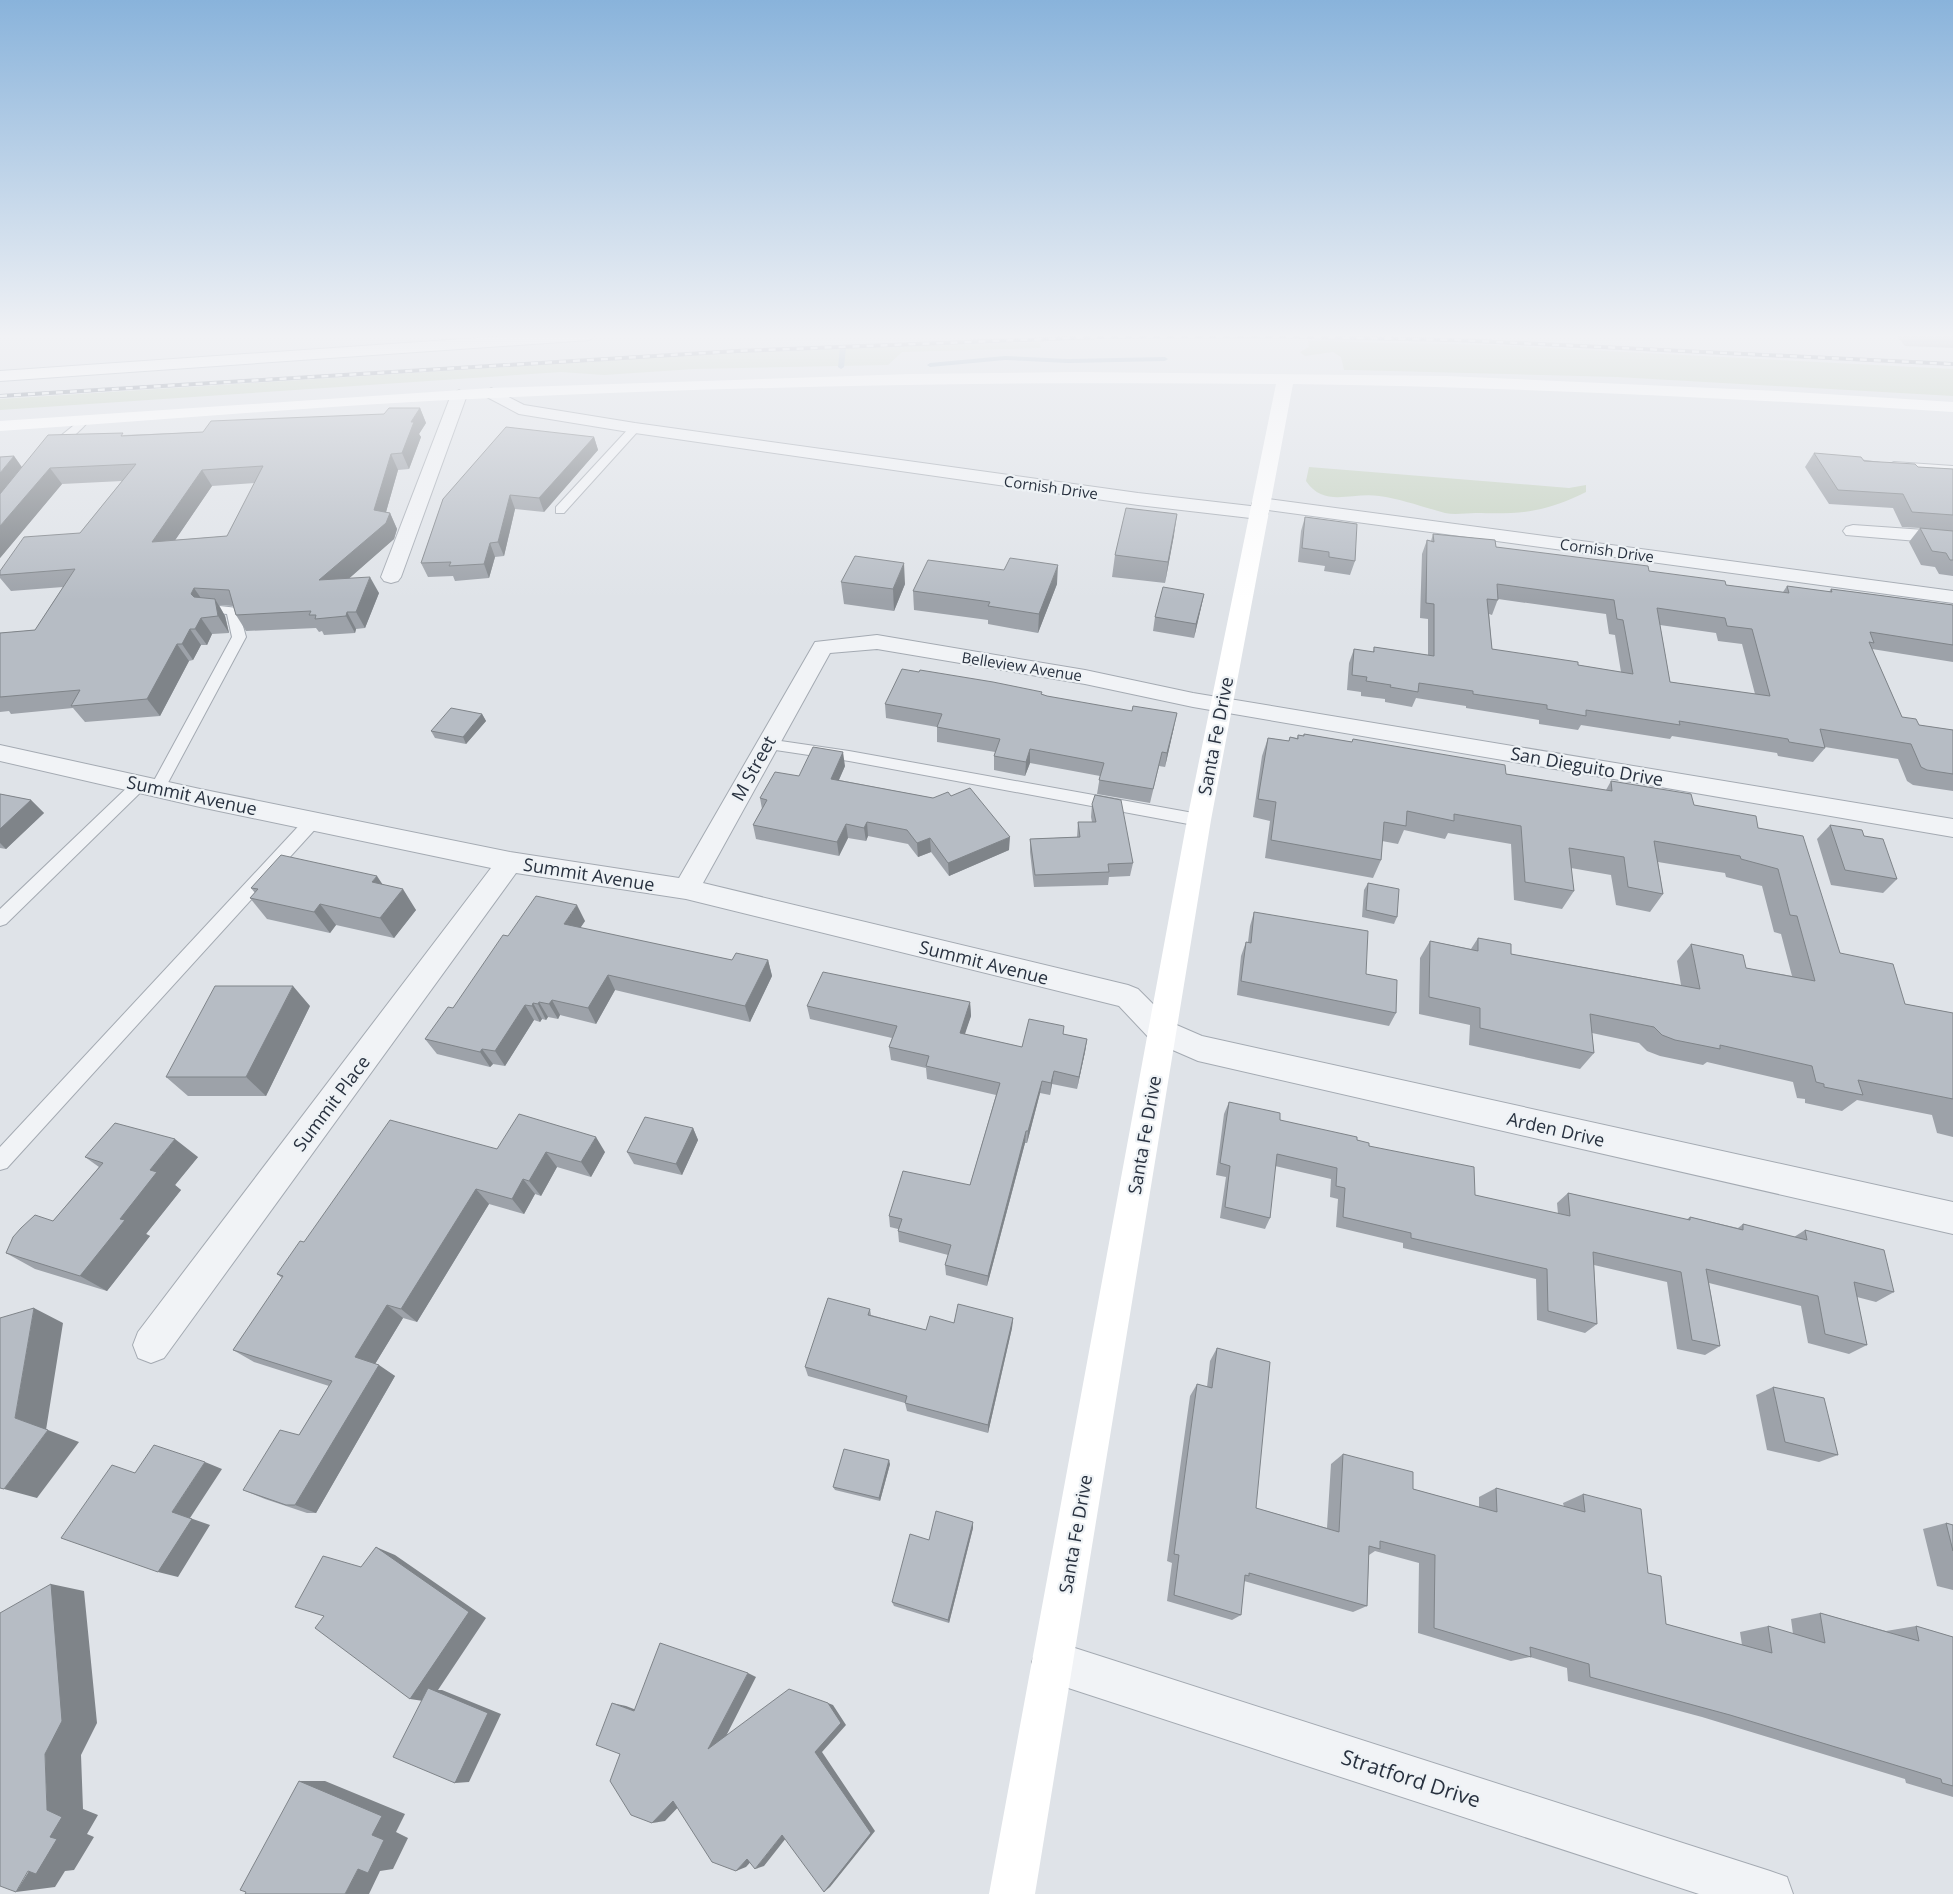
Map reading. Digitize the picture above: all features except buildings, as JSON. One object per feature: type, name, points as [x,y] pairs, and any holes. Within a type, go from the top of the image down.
[{"type":"main road","points":[[0,426],[37,423]]},
{"type":"main road","name":"Santa Fe Drive","points":[[1012,1894],[1199,820],[1278,423]]},
{"type":"street","points":[[391,577],[448,423]]},
{"type":"street","name":"Cornish Drive","points":[[608,423],[1128,498],[1260,508],[1953,598]]},
{"type":"street","points":[[1853,530],[1953,538]]},
{"type":"street","name":"Belleview Avenue","points":[[823,647],[877,642],[1085,677],[1221,704]]},
{"type":"street","name":"M Street","points":[[686,889],[766,744],[823,647]]},
{"type":"street","name":"San Dieguito Drive","points":[[1221,704],[1953,828]]},
{"type":"street","name":"Summit Avenue","points":[[0,753],[510,862],[686,889],[1128,998],[1162,1032]]},
{"type":"street","name":"Summit Place","points":[[152,1345],[510,862]]},
{"type":"street","name":"Arden Drive","points":[[1162,1032],[1209,1051],[1953,1218]]},
{"type":"street","name":"Stratford Drive","points":[[1053,1662],[1770,1894]]},
{"type":"lane","points":[[46,455],[58,440],[74,432],[81,423]]},
{"type":"lane","points":[[560,510],[636,428]]},
{"type":"lane","points":[[1884,464],[1953,469]]},
{"type":"lane","points":[[0,919],[116,807],[149,786],[239,637],[233,611],[210,609]]},
{"type":"lane","points":[[766,744],[849,756],[1199,820]]},
{"type":"lane","points":[[0,1161],[313,821]]},
{"type":"green space","points":[[1309,467],[1569,488],[1586,485],[1586,492],[1557,504],[1532,511],[1449,514],[1379,496],[1330,497],[1321,494],[1306,481]]}]
